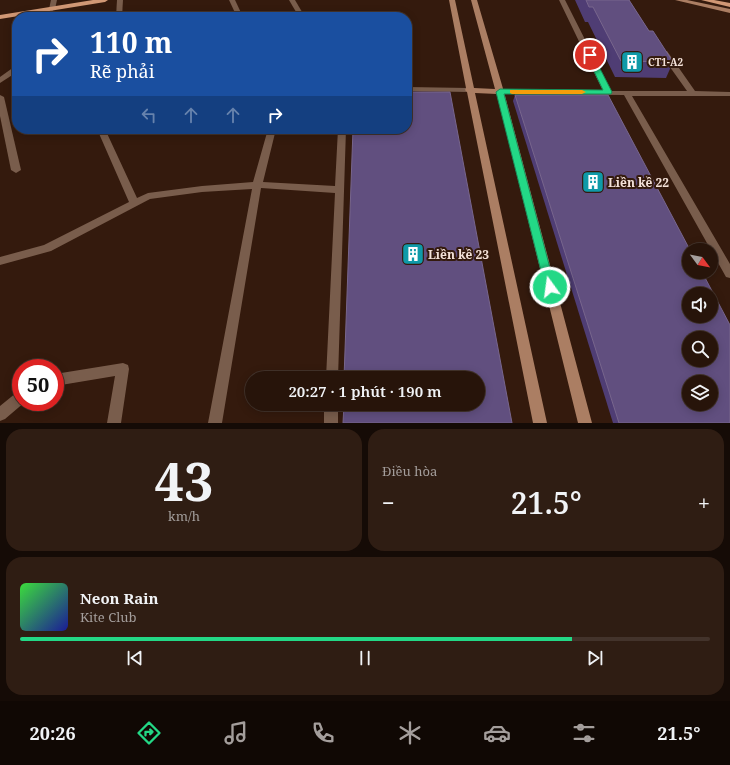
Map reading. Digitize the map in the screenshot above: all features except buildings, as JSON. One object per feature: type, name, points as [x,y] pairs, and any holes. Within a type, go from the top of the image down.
[{"type":"main road","points":[[30,12],[105,0]]},
{"type":"main road","points":[[452,0],[469,90],[540,423]]},
{"type":"main road","points":[[474,0],[500,92],[584,423]]},
{"type":"main road","points":[[678,0],[730,11]]},
{"type":"main road","points":[[704,0],[730,5]]},
{"type":"main road","points":[[0,16],[12,14]]},
{"type":"main road","points":[[469,90],[500,92]]},
{"type":"street","points":[[52,9],[54,0]]},
{"type":"street","points":[[119,12],[120,0]]},
{"type":"street","points":[[232,0],[238,12]]},
{"type":"street","points":[[292,0],[299,12]]},
{"type":"street","points":[[562,0],[608,92]]},
{"type":"street","points":[[657,44],[693,94]]},
{"type":"street","points":[[0,81],[12,73]]},
{"type":"street","points":[[412,89],[469,90]]},
{"type":"street","points":[[500,92],[730,94]]},
{"type":"street","points":[[626,92],[730,274]]},
{"type":"street","points":[[0,97],[16,170]]},
{"type":"street","points":[[103,134],[134,203]]},
{"type":"street","points":[[215,423],[257,185],[271,134]]},
{"type":"street","points":[[332,371],[342,134]]},
{"type":"street","points":[[0,261],[47,248],[148,196],[257,185],[340,190]]},
{"type":"street","points":[[64,379],[123,369],[114,423]]},
{"type":"street","points":[[0,414],[12,404]]},
{"type":"street","points":[[331,423],[332,411]]},
{"type":"slow traffic","points":[[512,92],[582,92]]},
{"type":"place","name":"CT1-A2","points":[[632,62]]},
{"type":"place","name":"Liền kề 22","points":[[593,182]]},
{"type":"place","name":"Liền kề 23","points":[[413,254]]},
{"type":"route","points":[[550,287],[500,92],[608,92],[590,55]]}]
